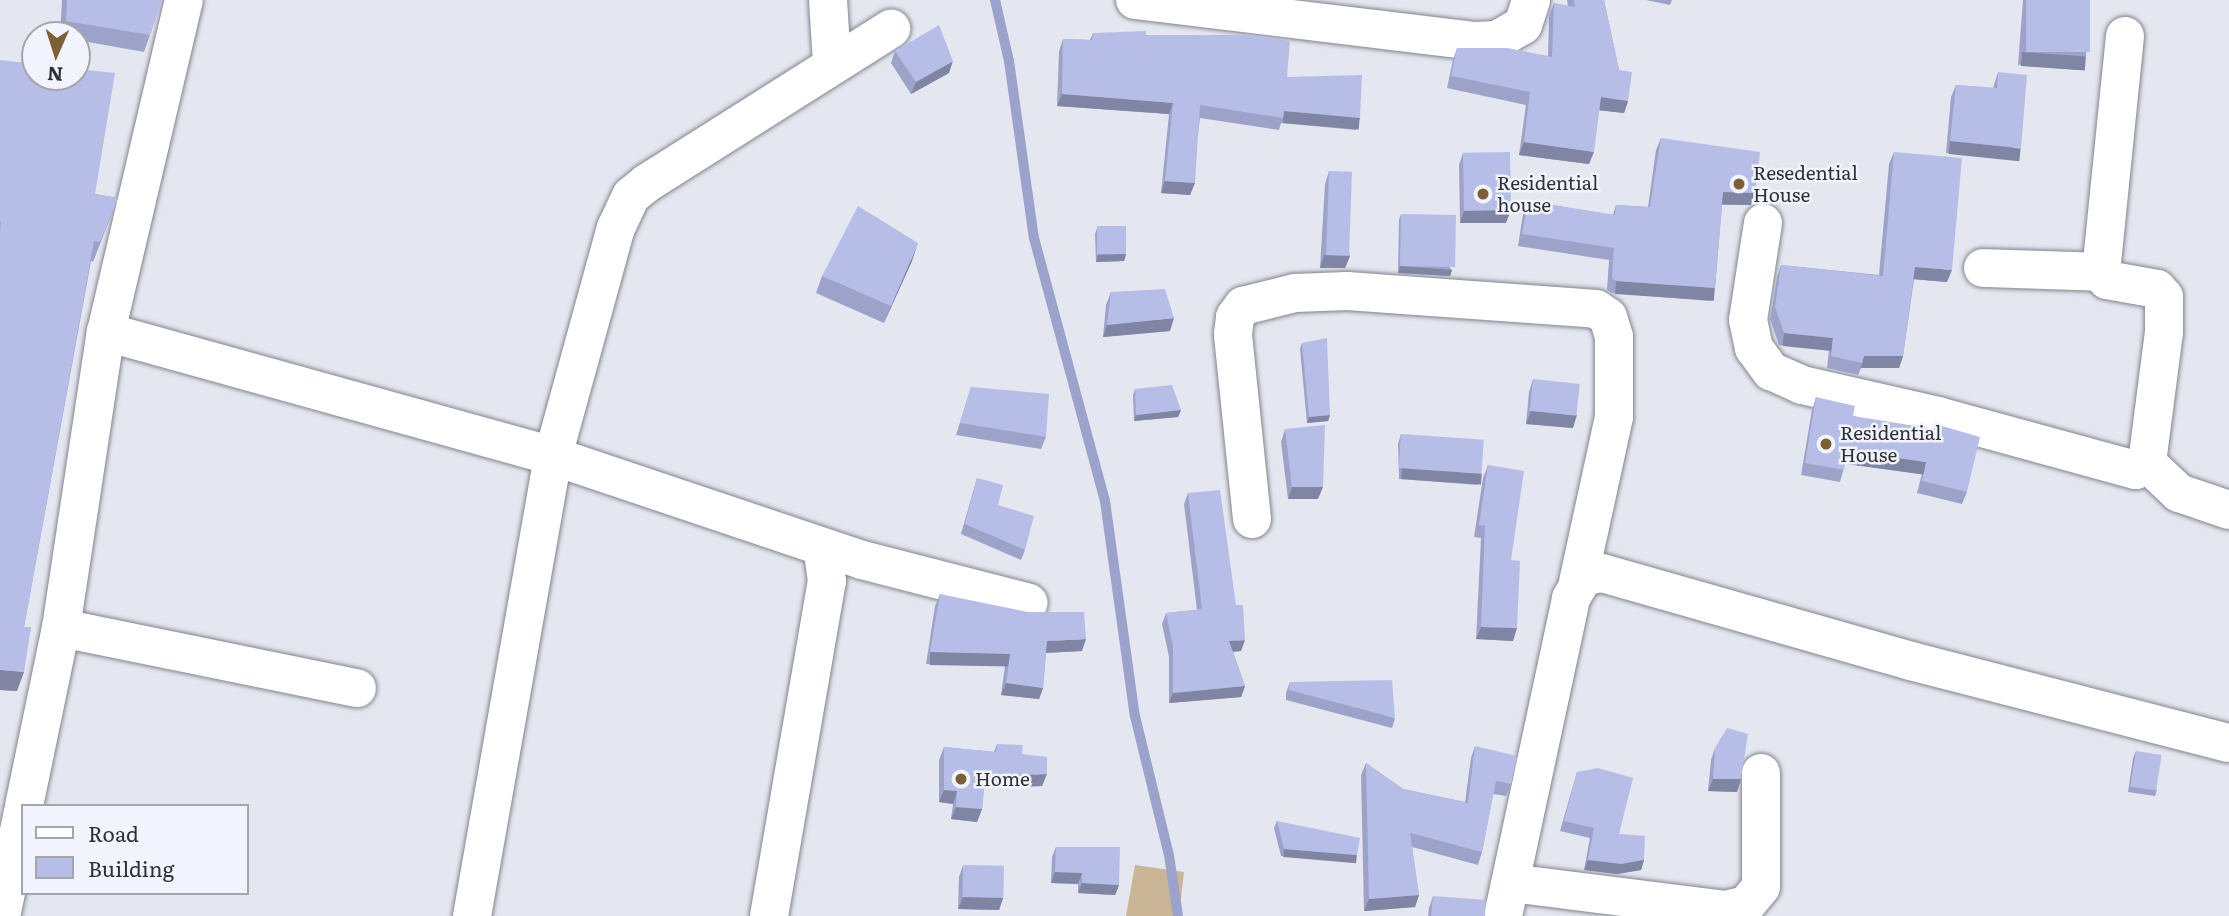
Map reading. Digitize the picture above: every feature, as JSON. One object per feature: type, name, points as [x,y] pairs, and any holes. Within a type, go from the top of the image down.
[{"type":"street","points":[[24,804],[61,628],[106,332],[184,0]]},
{"type":"street","points":[[828,0],[832,64]]},
{"type":"street","points":[[1135,0],[1476,41],[1497,40],[1523,25],[1531,0]]},
{"type":"street","points":[[472,916],[553,456],[605,260],[631,196],[832,64],[891,29]]},
{"type":"street","points":[[2125,36],[2101,272],[2107,280],[2157,289],[2164,297],[2164,332],[2147,463]]},
{"type":"street","points":[[1763,223],[1748,320],[1754,348],[1771,371],[1802,385],[1938,416],[2136,470],[2147,463]]},
{"type":"street","points":[[1983,268],[2101,272]]},
{"type":"street","points":[[1252,519],[1233,334],[1235,317],[1243,306],[1295,293],[1347,291],[1596,309],[1608,317],[1614,337],[1615,404],[1507,899],[1726,910],[1746,905],[1761,887],[1761,773]]},
{"type":"street","points":[[106,332],[553,456],[822,547],[1029,603]]},
{"type":"street","points":[[2147,463],[2179,493],[2229,510]]},
{"type":"street","points":[[769,916],[827,582],[822,547]]},
{"type":"street","points":[[1578,582],[1584,576],[1602,573],[1886,654],[2229,743]]},
{"type":"street","points":[[61,628],[356,688]]},
{"type":"street","points":[[1,916],[21,821]]},
{"type":"shaded area","points":[[1135,865],[1184,872],[1179,916],[1126,916]]},
{"type":"building","points":[[67,0],[162,0],[150,35],[91,25],[91,21],[66,21]]},
{"type":"building","points":[[1574,0],[1604,0],[1619,70],[1632,72],[1628,101],[1601,97],[1594,152],[1524,142],[1530,92],[1451,76],[1457,48],[1508,48],[1552,57],[1554,3],[1575,7]]},
{"type":"building","points":[[2026,0],[2090,0],[2090,52],[2026,52]]},
{"type":"building","points":[[939,25],[953,61],[916,82],[895,51]]},
{"type":"building","points":[[1146,31],[1146,35],[1254,35],[1290,41],[1287,77],[1362,75],[1360,118],[1284,111],[1283,118],[1200,105],[1195,183],[1165,181],[1173,103],[1062,94],[1063,39],[1092,40],[1093,33]]},
{"type":"building","points":[[0,60],[21,62],[21,91],[91,91],[91,70],[115,73],[95,194],[118,198],[100,242],[94,241],[24,627],[31,627],[24,672],[0,670]]},
{"type":"building","points":[[1998,72],[2027,75],[2021,148],[1950,141],[1956,85],[1997,88]]},
{"type":"building","points":[[1661,138],[1760,152],[1755,193],[1723,192],[1715,288],[1616,281],[1612,278],[1614,248],[1522,234],[1528,201],[1615,215],[1616,205],[1650,207]]},
{"type":"building","name":"Residential house","points":[[1510,152],[1511,210],[1464,211],[1463,153]]},
{"type":"building","points":[[1894,152],[1962,158],[1952,270],[1915,267],[1903,356],[1864,356],[1862,363],[1831,356],[1833,338],[1784,333],[1775,307],[1781,265],[1883,276]]},
{"type":"building","points":[[1329,171],[1352,172],[1349,256],[1326,255]]},
{"type":"building","points":[[858,206],[918,243],[891,306],[822,276]]},
{"type":"building","points":[[1401,214],[1456,215],[1455,267],[1400,266]]},
{"type":"building","points":[[1097,226],[1126,226],[1126,254],[1097,254]]},
{"type":"building","points":[[1165,289],[1174,318],[1107,325],[1111,292]]},
{"type":"building","points":[[1327,338],[1330,415],[1309,417],[1302,343]]},
{"type":"building","points":[[1533,379],[1580,384],[1576,416],[1530,411]]},
{"type":"building","points":[[1172,385],[1181,410],[1136,415],[1135,389]]},
{"type":"building","points":[[971,387],[1049,394],[1046,437],[960,423]]},
{"type":"building","points":[[1816,397],[1855,406],[1853,416],[1934,429],[1935,424],[1980,437],[1967,492],[1922,481],[1926,462],[1848,451],[1844,470],[1805,463]]},
{"type":"building","points":[[1325,425],[1323,487],[1292,487],[1285,429]]},
{"type":"building","points":[[1401,434],[1484,440],[1481,474],[1399,468]]},
{"type":"building","points":[[1488,465],[1524,471],[1511,560],[1520,561],[1517,628],[1481,627],[1485,526],[1479,525]]},
{"type":"building","points":[[977,478],[1003,485],[998,505],[1034,516],[1025,550],[965,524]]},
{"type":"building","points":[[1220,490],[1236,605],[1243,605],[1245,640],[1229,641],[1245,686],[1173,693],[1173,646],[1166,613],[1202,609],[1188,493]]},
{"type":"building","points":[[940,594],[1028,612],[1084,612],[1086,639],[1047,641],[1043,688],[1006,683],[1010,654],[930,652]]},
{"type":"building","points":[[1392,680],[1395,718],[1289,690],[1290,682]]},
{"type":"building","points":[[1727,728],[1748,734],[1741,779],[1713,779],[1715,748]]},
{"type":"building","points":[[997,744],[1023,745],[1022,754],[1047,757],[1047,774],[985,776],[982,809],[956,807],[957,791],[944,790],[944,747],[996,752]]},
{"type":"building","points":[[1475,746],[1517,756],[1511,784],[1496,781],[1482,852],[1410,833],[1419,895],[1369,899],[1366,763],[1403,789],[1468,803]]},
{"type":"building","points":[[2136,751],[2162,755],[2156,791],[2130,787]]},
{"type":"building","points":[[1598,768],[1633,778],[1619,834],[1645,836],[1644,860],[1621,864],[1588,860],[1594,828],[1564,821],[1577,772]]},
{"type":"building","points":[[1277,821],[1360,838],[1357,855],[1284,849]]},
{"type":"building","points":[[1056,847],[1120,847],[1119,885],[1082,883],[1082,873],[1055,872]]},
{"type":"building","points":[[963,865],[1004,866],[1003,898],[962,897]]},
{"type":"building","points":[[1433,896],[1486,900],[1485,916],[1431,916]]},
{"type":"waterway","points":[[995,0],[1009,61],[1034,238],[1105,501],[1135,716],[1169,855],[1178,916]]},
{"type":"place","name":"Resedential House","points":[[1739,184]]},
{"type":"place","name":"Residential house","points":[[1483,194]]},
{"type":"place","name":"Residential House","points":[[1826,444]]},
{"type":"place","name":"Home","points":[[961,779]]}]
